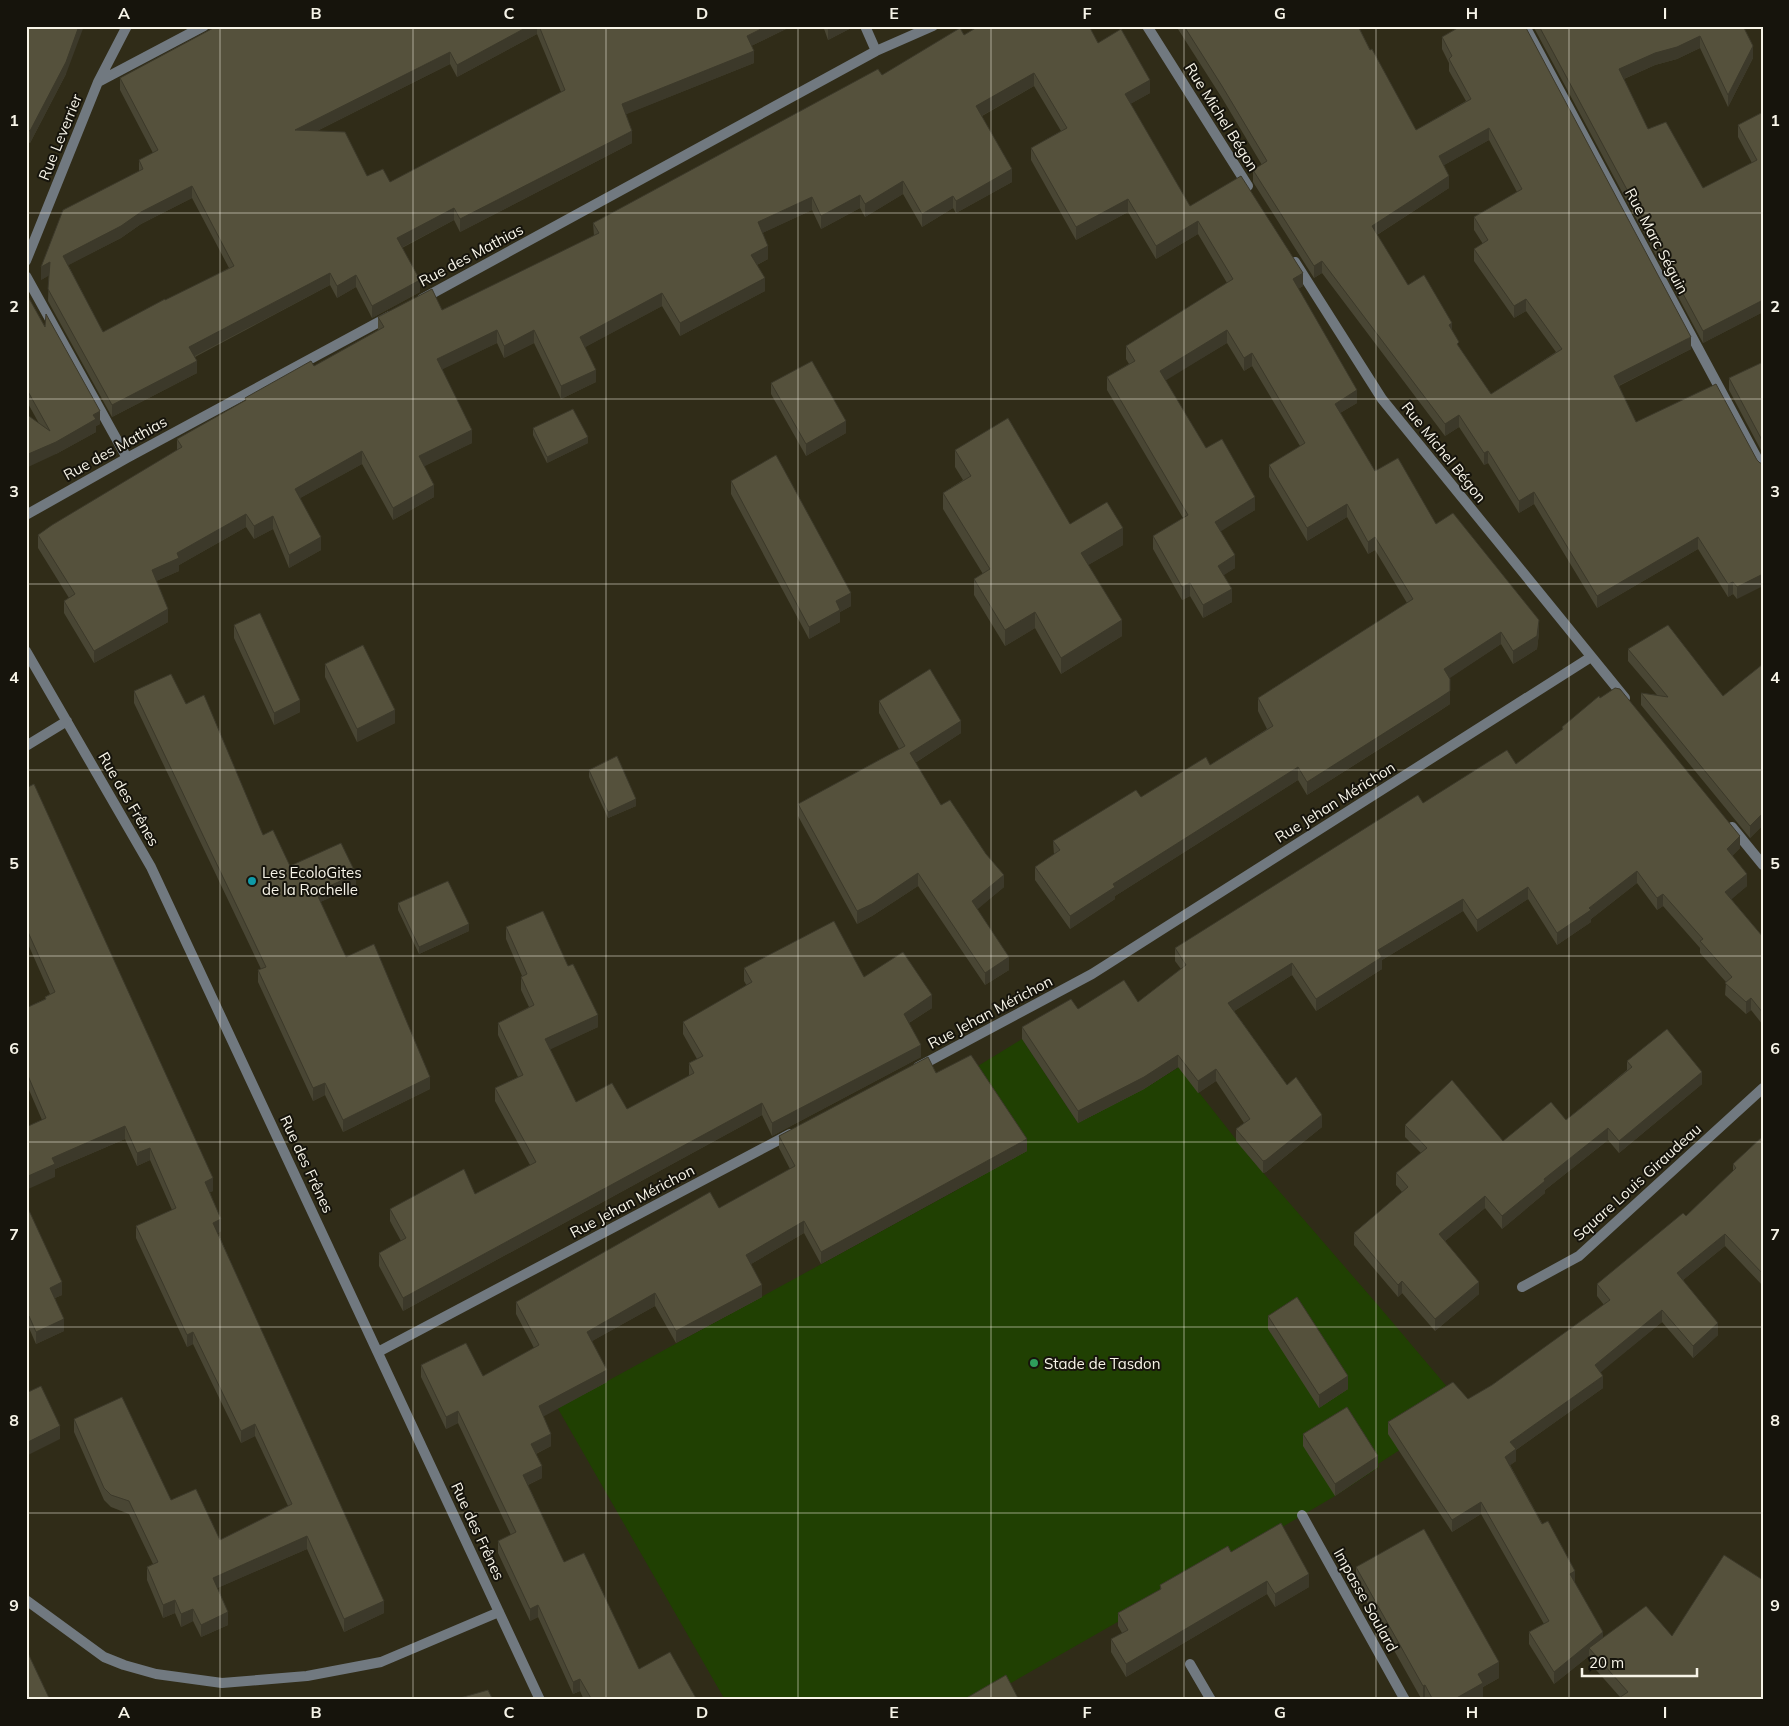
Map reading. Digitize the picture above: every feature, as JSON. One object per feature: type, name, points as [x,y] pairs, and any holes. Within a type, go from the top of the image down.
[{"type":"street","name":"Rue Leverrier","points":[[26,261],[98,82],[127,26]]},
{"type":"street","points":[[98,82],[189,29],[204,26]]},
{"type":"street","points":[[865,26],[876,51]]},
{"type":"street","name":"Rue des Mathias","points":[[416,302],[876,51],[933,26]]},
{"type":"street","name":"Rue Michel Bégon","points":[[1147,26],[1251,192]]},
{"type":"street","name":"Rue Marc Séguin","points":[[1525,26],[1763,469]]},
{"type":"street","name":"Rue Michel Bégon","points":[[1288,250],[1382,399],[1629,703]]},
{"type":"street","points":[[26,276],[127,458]]},
{"type":"street","name":"Rue des Mathias","points":[[26,515],[127,458],[399,311]]},
{"type":"street","name":"Rue des Frênes","points":[[26,651],[151,867],[540,1700]]},
{"type":"street","name":"Rue Jehan Mérichon","points":[[906,1073],[1086,978],[1591,657]]},
{"type":"street","points":[[26,746],[67,721]]},
{"type":"street","points":[[1725,819],[1763,865]]},
{"type":"street","name":"Square Louis Giraudeau","points":[[1522,1287],[1578,1256],[1763,1088]]},
{"type":"street","name":"Rue Jehan Mérichon","points":[[378,1352],[801,1129]]},
{"type":"street","name":"Impasse Soulard","points":[[1302,1515],[1405,1700]]},
{"type":"street","points":[[26,1600],[104,1657],[156,1674],[222,1684],[307,1676],[381,1662],[499,1612]]},
{"type":"street","points":[[1190,1664],[1210,1700]]},
{"type":"green space","name":"Stade de Tasdon","points":[[1022,1039],[1078,1123],[1150,1085],[1179,1067],[1253,1161],[1465,1408],[1378,1464],[1379,1467],[1335,1496],[981,1700],[725,1700],[557,1407],[955,1191],[1026,1150],[973,1069]]},
{"type":"building","points":[[26,26],[79,26],[66,62],[30,131],[26,129]]},
{"type":"building","points":[[217,26],[529,26],[457,65],[450,52],[295,130],[345,132],[367,176],[383,169],[390,182],[565,90],[539,26],[767,26],[747,36],[754,51],[622,104],[632,131],[460,219],[454,208],[397,238],[420,280],[372,306],[356,275],[337,286],[330,273],[189,347],[197,361],[112,405],[48,289],[50,262],[41,267],[63,210],[143,169],[139,160],[158,150],[120,78]],"holes":[[[192,186],[234,266],[165,299],[103,332],[63,256]]]},
{"type":"building","points":[[979,26],[1089,26],[1098,43],[1121,29],[1150,80],[1125,94],[1190,206],[1241,176],[1303,273],[1293,279],[1357,390],[1335,404],[1375,471],[1398,458],[1436,524],[1453,513],[1539,620],[1537,636],[1513,651],[1501,632],[1444,669],[1450,679],[1450,691],[1438,699],[1307,782],[1298,767],[1113,884],[1115,887],[1070,916],[1035,867],[1060,850],[1053,841],[1136,790],[1141,797],[1206,757],[1210,765],[1273,726],[1258,698],[1413,599],[1375,537],[1368,542],[1347,504],[1307,528],[1269,465],[1305,443],[1252,353],[1244,358],[1227,330],[1160,371],[1206,448],[1222,439],[1255,497],[1215,522],[1235,555],[1218,566],[1232,589],[1203,605],[1190,583],[1182,587],[1153,536],[1188,515],[1107,377],[1135,361],[1126,346],[1233,279],[1198,221],[1156,246],[1128,199],[1076,227],[1031,148],[1067,128],[1034,73],[976,106],[1012,169],[956,201],[953,196],[922,214],[903,181],[865,204],[860,195],[821,216],[812,197],[758,222],[768,246],[751,255],[765,278],[680,323],[662,293],[580,337],[596,370],[561,386],[534,330],[504,346],[497,330],[437,359],[472,430],[419,456],[434,485],[393,508],[362,451],[295,489],[321,537],[289,555],[273,516],[254,526],[246,514],[177,553],[179,558],[152,570],[168,609],[94,651],[64,601],[75,594],[38,535],[52,525],[182,447],[177,439],[246,400],[245,398],[311,361],[314,366],[384,327],[378,317],[432,289],[442,310],[599,233],[593,223],[878,69],[882,75],[960,28],[964,35]]},
{"type":"building","points":[[1184,26],[1358,26],[1416,130],[1471,99],[1449,59],[1452,56],[1442,37],[1461,26],[1525,26],[1691,337],[1614,376],[1636,422],[1716,384],[1757,460],[1763,463],[1763,574],[1737,587],[1733,582],[1728,584],[1698,537],[1597,596],[1534,492],[1519,501],[1488,451],[1484,453],[1459,415],[1445,424],[1322,261],[1314,266],[1253,170],[1267,161]],"holes":[[[1489,128],[1522,189],[1474,217],[1488,240],[1474,249],[1514,306],[1526,299],[1562,349],[1491,394],[1457,344],[1459,342],[1449,325],[1452,323],[1424,275],[1408,285],[1372,226],[1449,176],[1439,156]]]},
{"type":"building","points":[[1539,26],[1743,26],[1753,46],[1728,95],[1700,36],[1677,47],[1655,53],[1619,69],[1648,129],[1666,122],[1703,188],[1757,160],[1738,125],[1763,112],[1763,300],[1703,331]]},
{"type":"building","points":[[26,293],[45,327],[46,314],[100,411],[93,415],[96,419],[56,442],[26,455],[26,414],[50,431],[26,388]]},
{"type":"building","points":[[812,361],[846,421],[806,444],[771,383]]},
{"type":"building","points":[[1763,362],[1763,442],[1729,378]]},
{"type":"building","points":[[573,409],[588,437],[547,457],[533,428]]},
{"type":"building","points":[[1008,418],[1070,524],[1107,502],[1123,528],[1081,553],[1122,620],[1061,658],[1035,612],[1005,630],[974,579],[990,569],[943,493],[971,476],[955,450]]},
{"type":"building","points":[[776,455],[851,593],[836,601],[840,610],[809,627],[731,481]]},
{"type":"building","points":[[260,613],[300,700],[274,713],[234,625]]},
{"type":"building","points":[[1668,625],[1723,696],[1763,664],[1763,813],[1750,826],[1641,693],[1668,697],[1628,649]]},
{"type":"building","points":[[363,645],[395,710],[357,729],[325,664]]},
{"type":"building","points":[[930,669],[961,721],[910,753],[941,805],[950,800],[986,854],[1004,875],[972,901],[1009,957],[985,973],[918,873],[872,904],[857,911],[798,804],[905,746],[879,701]]},
{"type":"building","points":[[171,674],[186,704],[204,695],[263,835],[273,830],[290,866],[341,843],[356,874],[316,892],[346,957],[374,944],[430,1077],[343,1120],[325,1083],[313,1088],[258,970],[266,967],[134,691]]},
{"type":"building","points":[[1615,688],[1620,689],[1740,836],[1727,849],[1747,874],[1725,892],[1763,937],[1763,1013],[1751,998],[1746,1002],[1725,983],[1732,977],[1700,941],[1703,939],[1663,894],[1657,898],[1637,871],[1589,908],[1591,910],[1557,933],[1528,887],[1477,920],[1463,899],[1378,950],[1382,957],[1316,999],[1292,963],[1228,1003],[1287,1085],[1296,1077],[1322,1115],[1266,1160],[1263,1161],[1236,1129],[1250,1119],[1216,1069],[1198,1081],[1178,1055],[1144,1077],[1078,1111],[1022,1027],[1071,999],[1078,1009],[1124,980],[1138,1002],[1186,965],[1175,948],[1418,795],[1423,803],[1507,750],[1516,764],[1563,729],[1562,727],[1599,696],[1600,698]]},
{"type":"building","points":[[617,756],[636,799],[608,812],[589,770]]},
{"type":"building","points":[[34,784],[213,1178],[205,1182],[221,1219],[213,1223],[384,1601],[344,1619],[307,1536],[213,1578],[228,1612],[201,1625],[193,1609],[181,1614],[175,1600],[163,1605],[147,1567],[158,1562],[129,1501],[111,1495],[104,1488],[74,1419],[122,1397],[171,1500],[196,1489],[220,1540],[292,1504],[255,1424],[241,1431],[193,1332],[187,1335],[136,1226],[176,1208],[150,1148],[137,1153],[125,1126],[52,1158],[55,1164],[26,1177],[26,1127],[46,1118],[26,1071],[26,1008],[46,999],[45,997],[55,992],[28,932],[26,933],[26,788]]},
{"type":"building","points":[[448,881],[469,924],[419,947],[398,903]]},
{"type":"building","points":[[543,911],[568,966],[573,964],[598,1015],[545,1039],[576,1102],[612,1083],[627,1109],[694,1073],[689,1063],[703,1056],[683,1022],[752,982],[744,968],[834,921],[864,977],[903,952],[932,995],[904,1014],[921,1045],[772,1123],[762,1103],[403,1298],[379,1253],[406,1238],[390,1209],[464,1169],[475,1194],[536,1162],[495,1088],[523,1075],[498,1023],[534,1005],[521,977],[527,974],[506,927]]},
{"type":"building","points":[[1667,1029],[1702,1072],[1619,1141],[1608,1128],[1544,1179],[1545,1181],[1502,1216],[1485,1196],[1439,1234],[1479,1282],[1435,1319],[1402,1281],[1398,1285],[1354,1233],[1408,1187],[1396,1173],[1427,1148],[1405,1125],[1452,1080],[1503,1141],[1551,1102],[1566,1120],[1632,1067],[1627,1061]]},
{"type":"building","points":[[971,1055],[1027,1139],[821,1252],[804,1221],[746,1255],[762,1285],[676,1331],[655,1293],[587,1332],[607,1370],[539,1406],[551,1434],[531,1444],[542,1466],[523,1475],[564,1562],[584,1553],[639,1669],[670,1652],[697,1700],[592,1700],[580,1679],[573,1682],[538,1605],[530,1609],[498,1541],[516,1532],[458,1411],[446,1417],[421,1365],[466,1343],[483,1376],[539,1345],[516,1302],[710,1192],[719,1208],[795,1166],[779,1136],[928,1057],[936,1073]]},
{"type":"building","points":[[1763,1136],[1763,1274],[1725,1234],[1677,1273],[1718,1323],[1693,1346],[1662,1310],[1595,1365],[1603,1376],[1510,1442],[1516,1449],[1505,1457],[1542,1524],[1548,1521],[1575,1571],[1570,1574],[1603,1632],[1554,1672],[1529,1632],[1549,1621],[1481,1502],[1452,1520],[1388,1422],[1453,1382],[1468,1399],[1492,1385],[1610,1300],[1597,1284],[1683,1213],[1686,1216],[1736,1168],[1733,1164]]},
{"type":"building","points":[[26,1204],[62,1282],[50,1288],[64,1319],[36,1332],[29,1316],[26,1317]]},
{"type":"building","points":[[1297,1297],[1348,1376],[1319,1395],[1268,1316]]},
{"type":"building","points":[[41,1386],[60,1426],[26,1443],[26,1393]]},
{"type":"building","points":[[1347,1407],[1378,1456],[1335,1484],[1303,1434]]},
{"type":"building","points":[[1281,1523],[1309,1574],[1275,1594],[1267,1581],[1126,1664],[1111,1639],[1128,1630],[1118,1613],[1161,1589],[1160,1585],[1228,1546],[1231,1552]]},
{"type":"building","points":[[1424,1529],[1499,1662],[1478,1674],[1483,1683],[1453,1700],[1433,1700],[1425,1685],[1423,1686],[1356,1567]]},
{"type":"building","points":[[1724,1555],[1763,1580],[1763,1700],[1616,1700],[1628,1692],[1589,1648],[1646,1606],[1672,1636]]},
{"type":"building","points":[[26,1649],[50,1700],[26,1700]]},
{"type":"building","points":[[1006,1675],[1019,1700],[963,1700]]},
{"type":"building","points":[[488,1690],[493,1700],[453,1700]]},
{"type":"place","name":"Les EcoloGites de la Rochelle","points":[[252,881]]},
{"type":"place","name":"Stade de Tasdon","points":[[1034,1363]]}]
